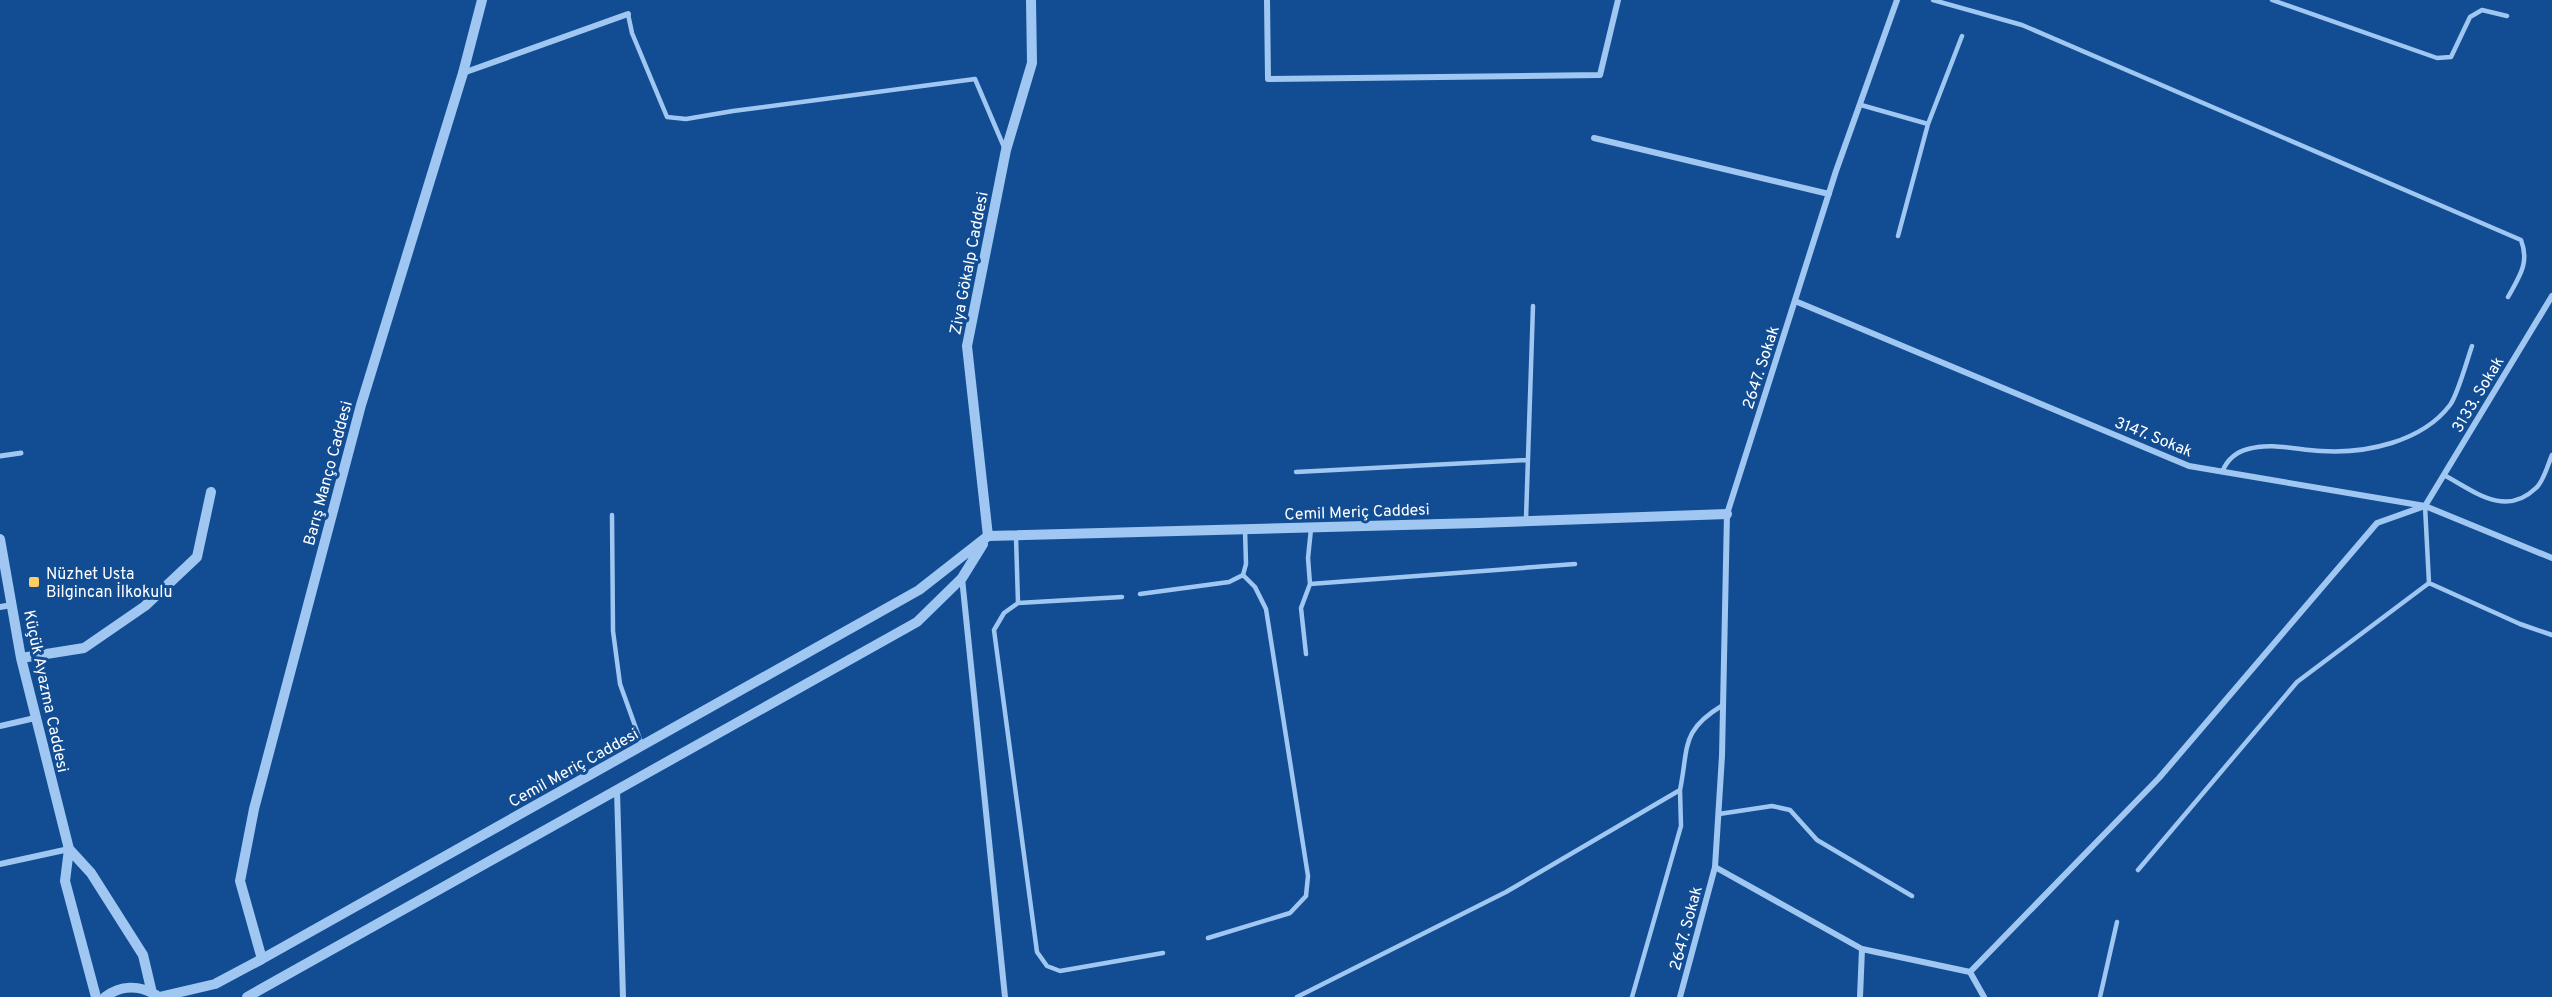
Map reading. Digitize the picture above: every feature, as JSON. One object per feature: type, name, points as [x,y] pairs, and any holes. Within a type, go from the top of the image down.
[{"type":"street","name":"Barış Manço Caddesi","points":[[261,959],[240,882],[254,809],[360,405],[463,73],[482,0]]},
{"type":"street","name":"Ziya Gökalp Caddesi","points":[[988,536],[967,346],[1005,150],[1032,63],[1031,0]]},
{"type":"street","points":[[1267,0],[1268,79],[1600,75],[1618,0]]},
{"type":"street","name":"2647. Sokak","points":[[1680,997],[1715,867],[1722,756],[1727,514],[1829,194],[1897,0]]},
{"type":"street","points":[[463,73],[628,14]]},
{"type":"street","points":[[1594,138],[1829,194]]},
{"type":"street","name":"3133. Sokak","points":[[2426,506],[2552,296]]},
{"type":"street","name":"3147. Sokak","points":[[1795,301],[2188,466],[2426,506],[2552,558]]},
{"type":"street","points":[[0,456],[21,453]]},
{"type":"street","points":[[21,658],[84,648],[145,606],[197,557],[211,492]]},
{"type":"street","points":[[1970,972],[2159,778],[2378,523],[2426,506]]},
{"type":"street","name":"Cemil Meriç Caddesi","points":[[157,996],[215,984],[261,959],[918,590],[988,536],[1727,514]]},
{"type":"street","points":[[247,997],[917,622],[962,578],[988,536]]},
{"type":"street","name":"Küçük Ayazma Caddesi","points":[[0,539],[21,658],[69,849],[65,881],[96,997]]},
{"type":"street","points":[[962,578],[1005,997]]},
{"type":"street","points":[[0,607],[13,604]]},
{"type":"street","points":[[0,726],[35,718]]},
{"type":"street","points":[[617,791],[623,997]]},
{"type":"street","points":[[0,864],[69,849]]},
{"type":"street","name":"Küçük Ayazma Caddesi","points":[[69,849],[91,873],[143,955],[157,996]]},
{"type":"street","points":[[1715,867],[1862,949],[1970,972],[1984,997]]},
{"type":"street","points":[[1860,997],[1862,949]]},
{"type":"street","points":[[105,997],[120,989],[134,987],[157,996]]},
{"type":"lane","points":[[1933,0],[2022,25],[2521,240],[2525,252],[2525,266],[2508,297]]},
{"type":"lane","points":[[2272,0],[2437,58],[2451,57],[2470,16],[2482,10],[2507,16]]},
{"type":"lane","points":[[628,14],[632,33],[667,117],[686,119],[975,79],[1005,150]]},
{"type":"lane","points":[[1898,237],[1928,124],[1962,36]]},
{"type":"lane","points":[[1861,105],[1928,124]]},
{"type":"lane","points":[[1526,521],[1533,306]]},
{"type":"lane","points":[[2222,472],[2227,460],[2247,449],[2266,446],[2324,452],[2384,446],[2423,430],[2451,405],[2472,346]]},
{"type":"lane","points":[[2444,475],[2492,501],[2514,502],[2537,488],[2552,455]]},
{"type":"lane","points":[[1296,472],[1527,460]]},
{"type":"lane","points":[[2426,506],[2429,583]]},
{"type":"lane","points":[[612,515],[613,631],[620,684],[642,746]]},
{"type":"lane","points":[[1306,654],[1302,608],[1310,584],[1308,558],[1311,528]]},
{"type":"lane","points":[[1140,594],[1229,582],[1243,575],[1246,564],[1245,529]]},
{"type":"lane","points":[[1016,535],[1018,603]]},
{"type":"lane","points":[[1310,584],[1575,564]]},
{"type":"lane","points":[[1208,938],[1290,913],[1306,896],[1308,876],[1266,609],[1255,587],[1243,575]]},
{"type":"lane","points":[[2429,583],[2509,620],[2552,635]]},
{"type":"lane","points":[[2138,870],[2297,682],[2429,583]]},
{"type":"lane","points":[[1122,597],[1018,603],[1004,613],[994,630],[1037,952],[1047,966],[1060,971],[1163,953]]},
{"type":"lane","points":[[1632,997],[1681,826],[1680,790],[1686,749],[1694,727],[1723,705]]},
{"type":"lane","points":[[1297,997],[1506,892],[1680,790]]},
{"type":"lane","points":[[1719,814],[1772,806],[1790,810],[1817,840],[1912,896]]},
{"type":"lane","points":[[2100,997],[2117,922]]},
{"type":"place","name":"Nüzhet Usta Bilgincan İlkokulu","points":[[34,582]]}]
